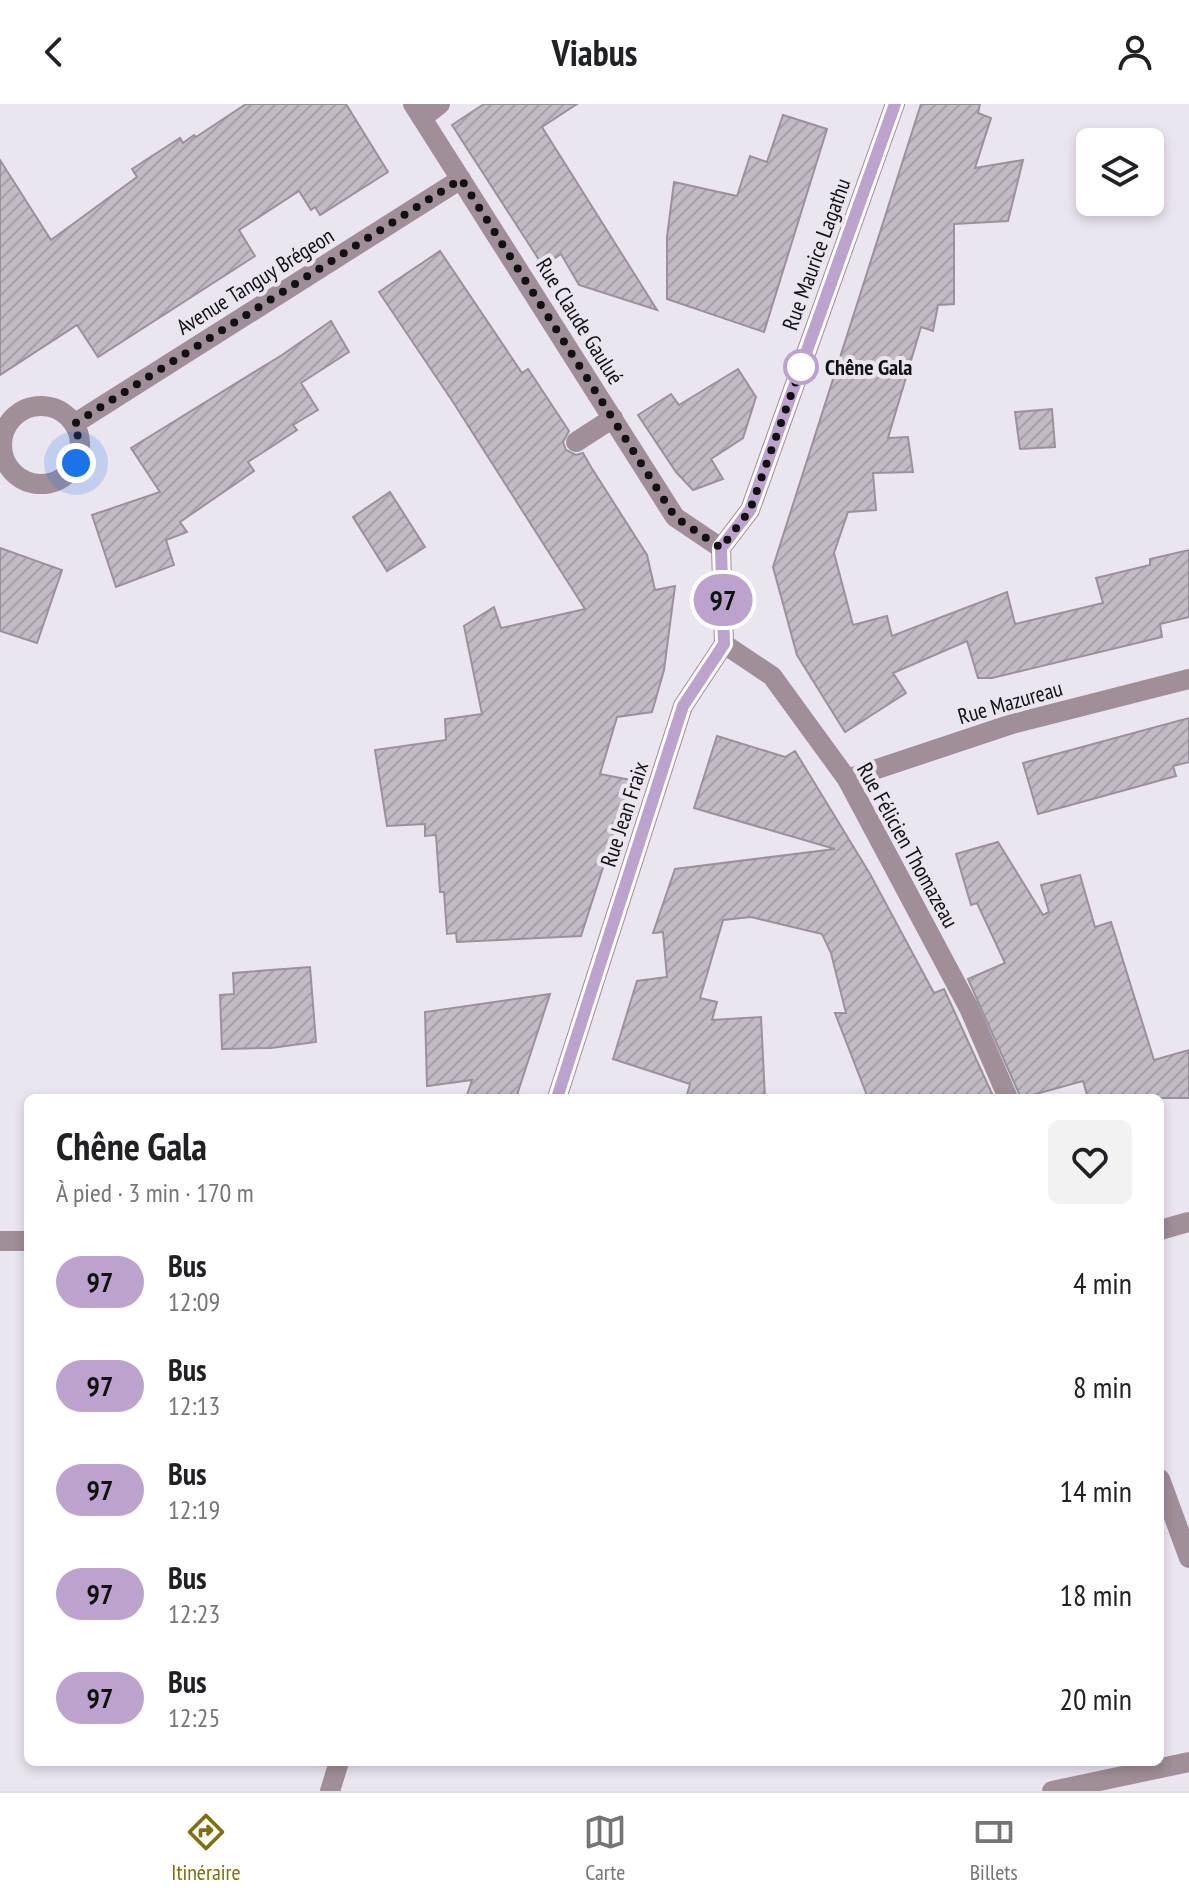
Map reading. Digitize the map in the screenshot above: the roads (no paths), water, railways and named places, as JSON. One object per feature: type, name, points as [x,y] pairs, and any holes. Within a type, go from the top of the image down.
[{"type":"street","points":[[417,111],[440,104]]},
{"type":"street","name":"Rue Maurice Lagathu","points":[[721,548],[750,510],[895,104]]},
{"type":"street","name":"Rue Claude Gaulué","points":[[417,111],[675,517],[721,548]]},
{"type":"street","name":"Avenue Tanguy Brégeon","points":[[74,424],[461,179]]},
{"type":"street","points":[[576,442],[613,418]]},
{"type":"street","points":[[721,548],[724,644]]},
{"type":"street","name":"Rue Félicien Thomazeau","points":[[724,644],[772,676],[847,779],[969,1008],[1006,1094]]},
{"type":"street","name":"Rue Jean Fraix","points":[[558,1094],[683,706],[724,644]]},
{"type":"street","name":"Rue Mazureau","points":[[847,779],[1012,724],[1189,679]]},
{"type":"street","points":[[1164,1229],[1189,1222]]},
{"type":"street","points":[[0,1241],[24,1241]]},
{"type":"street","points":[[1164,1490],[1189,1558]]},
{"type":"street","points":[[1052,1791],[1189,1762]]},
{"type":"street","points":[[330,1791],[338,1766]]},
{"type":"place","name":"Chêne Gala","points":[[801,367]]}]
